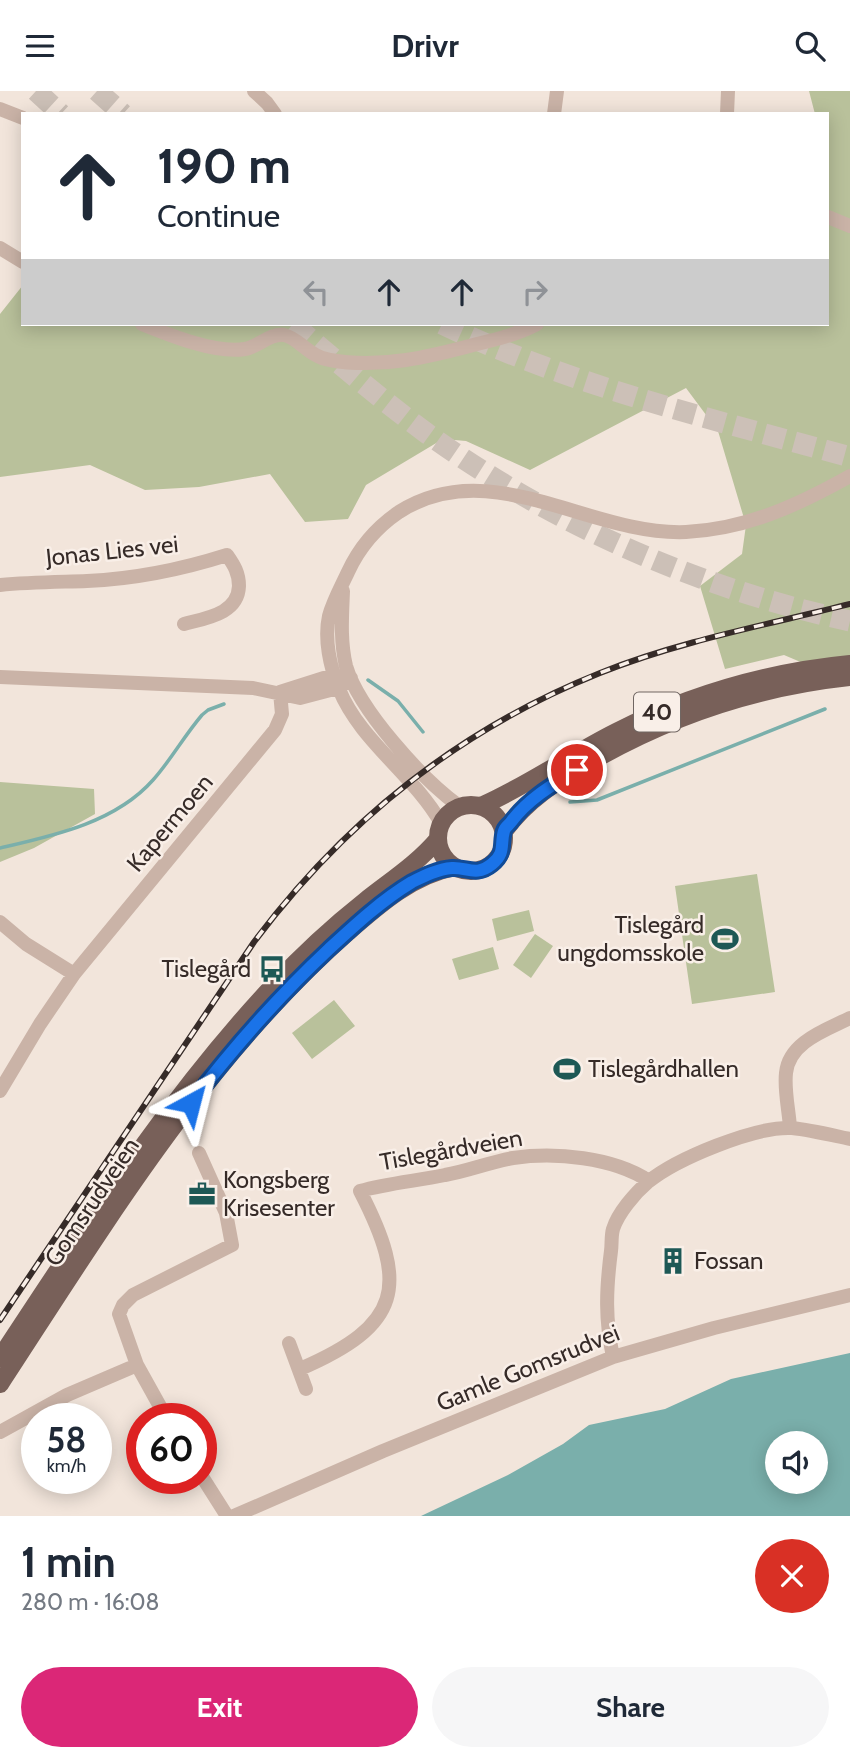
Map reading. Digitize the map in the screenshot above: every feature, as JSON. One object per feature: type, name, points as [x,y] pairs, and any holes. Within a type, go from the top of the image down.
[{"type":"main road","name":"40","points":[[459,806],[481,806],[515,791],[616,732],[692,698],[766,676],[850,664]]},
{"type":"main road","name":"40","points":[[455,867],[470,872],[492,864],[502,851],[504,831],[524,806],[550,786],[614,748],[670,721],[743,696],[795,684],[850,677]]},
{"type":"main road","points":[[455,867],[441,853],[439,831],[452,810],[459,806]]},
{"type":"main road","points":[[481,806],[497,816],[504,831]]},
{"type":"main road","name":"Gomsrudveien","points":[[0,1358],[123,1174],[227,1038],[314,945],[348,914],[420,858],[439,831]]},
{"type":"main road","name":"Gomsrudveien","points":[[0,1384],[134,1182],[200,1091],[260,1019],[323,955],[384,903],[419,879],[455,867]]},
{"type":"street","points":[[254,91],[274,112]]},
{"type":"street","points":[[554,112],[557,91]]},
{"type":"street","points":[[727,112],[728,91]]},
{"type":"street","points":[[0,109],[21,117]]},
{"type":"street","points":[[829,218],[850,226]]},
{"type":"street","points":[[0,248],[21,261]]},
{"type":"street","points":[[147,326],[173,336],[224,349],[247,349],[270,337],[281,335],[292,338],[307,351],[323,359],[385,363],[416,360],[514,334],[532,326]]},
{"type":"street","points":[[439,831],[415,786],[358,720],[336,682],[328,646],[330,614],[343,585],[360,550],[383,524],[409,506],[443,493],[475,489],[496,491],[622,526],[685,532],[708,530],[758,520],[797,505],[850,476]]},
{"type":"street","name":"Jonas Lies vei","points":[[0,585],[116,577],[197,564],[227,555],[239,576],[237,598],[231,607],[223,612],[184,624]]},
{"type":"street","points":[[343,585],[341,633],[344,657],[351,678],[364,702],[387,733],[434,785],[459,806]]},
{"type":"street","points":[[0,677],[253,688],[300,698],[351,678]]},
{"type":"street","name":"Kapermoen","points":[[0,1091],[74,974],[266,743],[280,722],[280,692]]},
{"type":"street","points":[[0,922],[26,944],[74,974]]},
{"type":"street","points":[[790,1128],[786,1073],[793,1053],[818,1034],[850,1018]]},
{"type":"street","points":[[613,1357],[606,1307],[613,1230],[633,1198],[649,1181],[703,1152],[737,1138],[790,1128],[850,1139]]},
{"type":"street","points":[[158,1403],[137,1365],[120,1314],[123,1305],[133,1295],[232,1245],[226,1213],[199,1153]]},
{"type":"street","name":"Tislegårdveien","points":[[300,1369],[353,1341],[368,1329],[382,1313],[388,1298],[391,1279],[387,1255],[360,1191],[383,1184],[454,1173],[513,1158],[548,1157],[612,1165],[634,1171],[649,1181]]},
{"type":"street","name":"Gamle Gomsrudvei","points":[[234,1516],[613,1357],[726,1325],[850,1295]]},
{"type":"street","points":[[289,1343],[306,1389]]},
{"type":"street","points":[[0,1432],[67,1395],[137,1365]]},
{"type":"street","points":[[214,1494],[228,1516]]},
{"type":"green space","points":[[809,91],[850,91],[850,683],[784,655],[725,669],[700,586],[742,554],[746,525],[718,431],[686,388],[530,470],[466,441],[443,439],[366,485],[348,519],[305,522],[270,474],[199,487],[145,490],[90,465],[0,477],[0,314],[21,288],[21,326],[829,326],[829,112],[814,112]]},
{"type":"green space","points":[[0,782],[94,789],[95,814],[34,848],[0,862]]},
{"type":"green space","name":"Tislegård ungdomsskole","points":[[757,874],[775,992],[692,1004],[675,886]]},
{"type":"green space","points":[[529,910],[534,931],[497,941],[492,919]]},
{"type":"green space","points":[[535,934],[553,946],[531,978],[513,965]]},
{"type":"green space","points":[[493,947],[499,969],[459,980],[452,959]]},
{"type":"green space","points":[[334,1000],[355,1026],[312,1059],[292,1033]]},
{"type":"water","points":[[850,1353],[850,1516],[421,1516],[508,1475],[563,1444],[589,1425],[665,1409],[731,1379]]},
{"type":"waterway","points":[[368,680],[398,701],[423,732]]},
{"type":"waterway","points":[[0,848],[82,826],[120,807],[138,795],[153,780],[202,715],[224,704]]},
{"type":"waterway","points":[[570,802],[597,800],[825,709]]},
{"type":"tunnel","points":[[36,91],[59,112]]},
{"type":"tunnel","points":[[97,91],[121,112]]},
{"type":"tunnel","points":[[295,326],[425,432],[523,496],[575,524],[682,571],[793,607],[850,621]]},
{"type":"tunnel","points":[[446,326],[541,366],[592,383],[695,415],[850,457]]},
{"type":"railway","points":[[0,1320],[254,942],[326,857],[408,783],[500,722],[600,673],[724,634],[850,604]]},
{"type":"place","name":"Tislegård ungdomsskole","points":[[725,939]]},
{"type":"place","name":"Tislegård","points":[[272,969]]},
{"type":"place","name":"Tislegårdhallen","points":[[567,1069]]},
{"type":"place","name":"Kongsberg Krisesenter","points":[[202,1194]]},
{"type":"place","name":"Fossan","points":[[673,1261]]},
{"type":"route","points":[[191,1103],[284,993],[357,925],[402,889],[428,875],[455,867],[470,872],[478,871],[492,864],[502,851],[504,831],[517,814],[531,799],[577,770]]}]
